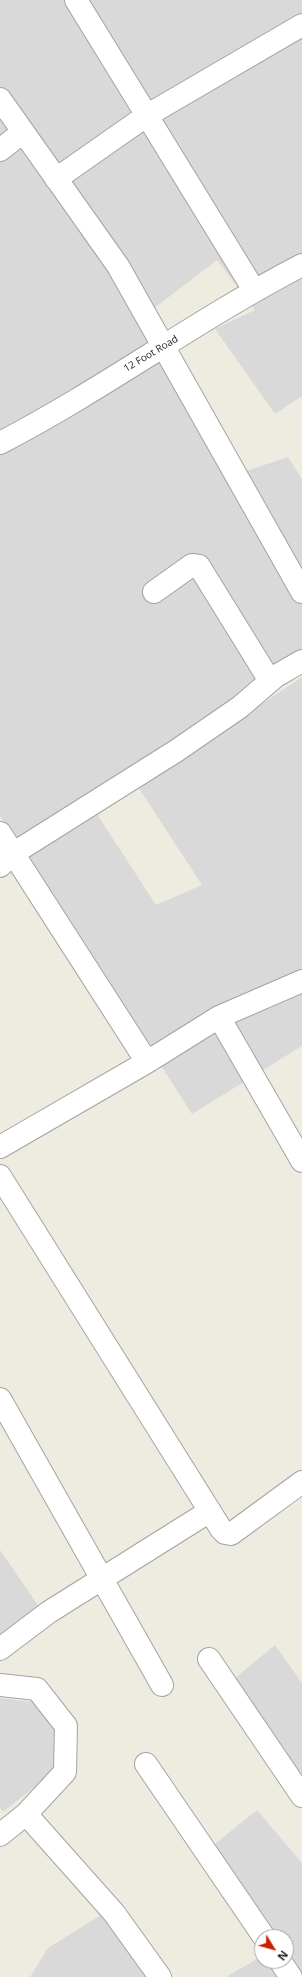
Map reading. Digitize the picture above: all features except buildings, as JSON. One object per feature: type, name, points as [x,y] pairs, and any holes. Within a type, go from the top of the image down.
[{"type":"street","points":[[76,0],[254,290]]},
{"type":"street","points":[[56,179],[146,116],[302,25]]},
{"type":"street","points":[[0,99],[118,266],[165,346],[302,592]]},
{"type":"street","points":[[0,150],[23,132]]},
{"type":"street","name":"12 Foot Road","points":[[0,443],[27,429],[165,346],[254,290],[302,265]]},
{"type":"street","points":[[154,592],[192,565],[199,566],[270,681]]},
{"type":"street","points":[[7,860],[176,751],[240,706],[270,681],[302,661]]},
{"type":"street","points":[[0,833],[7,860],[147,1062]]},
{"type":"street","points":[[0,1147],[147,1062],[219,1017],[302,981]]},
{"type":"street","points":[[219,1017],[302,1161]]},
{"type":"street","points":[[0,1176],[221,1529],[225,1533],[230,1534],[302,1482]]},
{"type":"street","points":[[0,1399],[162,1685]]},
{"type":"street","points":[[0,1649],[49,1612],[210,1511]]},
{"type":"street","points":[[209,1659],[302,1796]]},
{"type":"street","points":[[0,1685],[37,1689],[66,1726],[65,1772],[26,1814],[0,1835]]},
{"type":"street","points":[[146,1764],[259,1929]]},
{"type":"street","points":[[26,1814],[114,1913],[160,1977]]},
{"type":"shaded area","points":[[0,0],[302,0],[302,396],[275,414],[215,329],[255,310],[217,260],[144,316],[240,473],[288,457],[302,479],[302,652],[217,716],[17,842],[0,816]]},
{"type":"shaded area","points":[[302,677],[302,1046],[192,1114],[27,857],[95,811],[156,905],[202,885],[138,787]]},
{"type":"shaded area","points":[[0,1550],[42,1611],[0,1642]]},
{"type":"shaded area","points":[[275,1645],[302,1683],[302,1786],[228,1684]]},
{"type":"shaded area","points":[[0,1698],[33,1702],[60,1729],[57,1769],[3,1812],[0,1808]]},
{"type":"shaded area","points":[[257,1810],[302,1863],[302,1977],[226,1977],[254,1961],[254,1969],[294,1969],[294,1929],[266,1929],[210,1848]]},
{"type":"shaded area","points":[[101,1915],[147,1977],[30,1977],[48,1948]]}]
